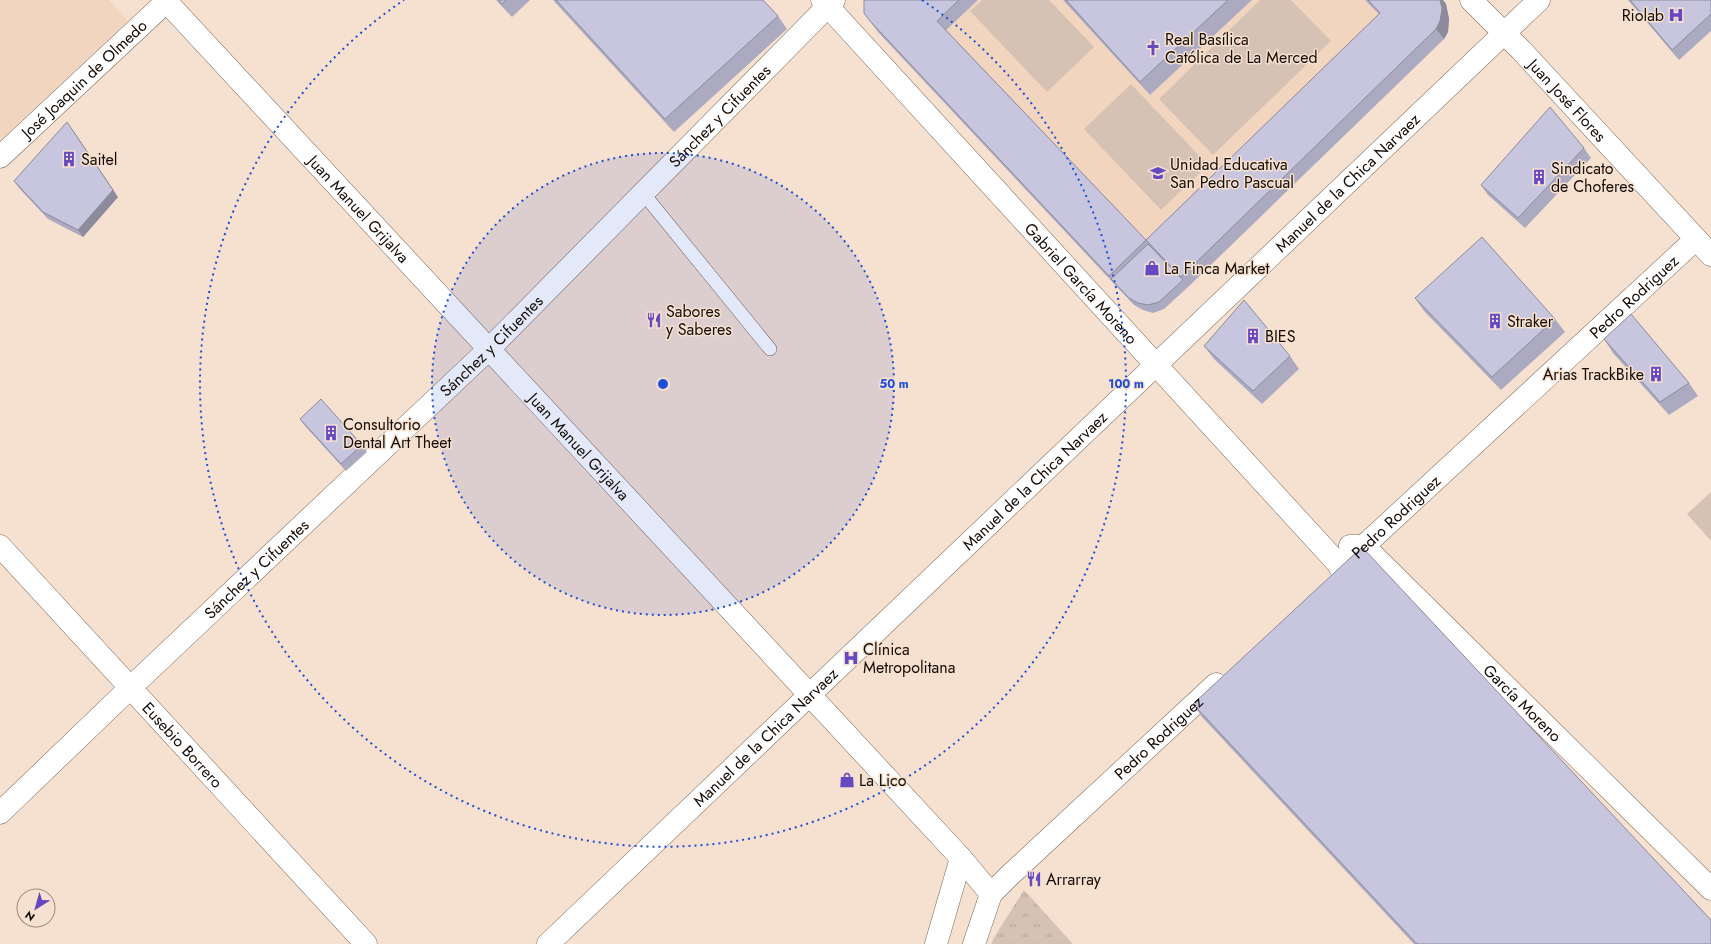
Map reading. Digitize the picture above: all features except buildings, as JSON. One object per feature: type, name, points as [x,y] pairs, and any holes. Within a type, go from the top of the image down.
[{"type":"street","name":"José Joaquin de Olmedo","points":[[0,157],[167,0]]},
{"type":"street","name":"Juan Manuel Grijalva","points":[[167,0],[961,858],[991,894]]},
{"type":"street","name":"Juan José Flores","points":[[1471,0],[1504,33],[1711,255]]},
{"type":"street","name":"Manuel de la Chica Narvaez","points":[[548,944],[1539,0]]},
{"type":"street","name":"Sánchez y Cifuentes","points":[[0,813],[130,688],[490,349],[828,2]]},
{"type":"street","name":"Gabriel García Moreno","points":[[828,2],[1341,568]]},
{"type":"street","name":"Pedro Rodriguez","points":[[1324,584],[1696,239]]},
{"type":"street","name":"Eusebio Borrero","points":[[0,546],[366,944]]},
{"type":"street","points":[[1323,548],[1364,546]]},
{"type":"street","name":"García Moreno","points":[[1364,546],[1711,890]]},
{"type":"street","name":"Pedro Rodriguez","points":[[991,894],[1230,670]]},
{"type":"street","points":[[936,944],[961,858]]},
{"type":"street","points":[[974,944],[991,894]]},
{"type":"lane","points":[[643,193],[770,349]]},
{"type":"shaded area","points":[[0,0],[109,0],[128,21],[0,140]]},
{"type":"shaded area","name":"Unidad Educativa San Pedro Pascual","points":[[876,0],[1063,0],[1150,95],[1252,0],[1442,0],[1446,4],[1449,19],[1448,32],[1444,39],[1188,287],[1153,251],[1116,286],[878,32],[871,23]]},
{"type":"green space","points":[[982,0],[1049,0],[1094,47],[1047,92],[970,11]]},
{"type":"green space","points":[[1260,0],[1291,0],[1331,41],[1213,155],[1159,99]]},
{"type":"green space","points":[[1131,84],[1208,165],[1161,210],[1084,129]]},
{"type":"green space","points":[[1711,492],[1711,541],[1687,514]]},
{"type":"green space","points":[[1024,890],[1073,944],[991,944]]},
{"type":"place","name":"Riolab","points":[[1676,15]]},
{"type":"place","name":"Real Basílica Católica de La Merced","points":[[1153,48]]},
{"type":"place","name":"Saitel","points":[[69,159]]},
{"type":"place","name":"Unidad Educativa San Pedro Pascual","points":[[1158,173]]},
{"type":"place","name":"Sindicato de Choferes","points":[[1539,177]]},
{"type":"place","name":"La Finca Market","points":[[1152,268]]},
{"type":"place","name":"Sabores y Saberes","points":[[654,320]]},
{"type":"place","name":"Straker","points":[[1495,321]]},
{"type":"place","name":"BIES","points":[[1253,336]]},
{"type":"place","name":"Arias TrackBike","points":[[1656,374]]},
{"type":"place","name":"Consultorio Dental Art Theet","points":[[331,433]]},
{"type":"place","name":"Clínica Metropolitana","points":[[851,658]]},
{"type":"place","name":"La Lico","points":[[847,780]]},
{"type":"place","name":"Arrarray","points":[[1034,879]]}]
